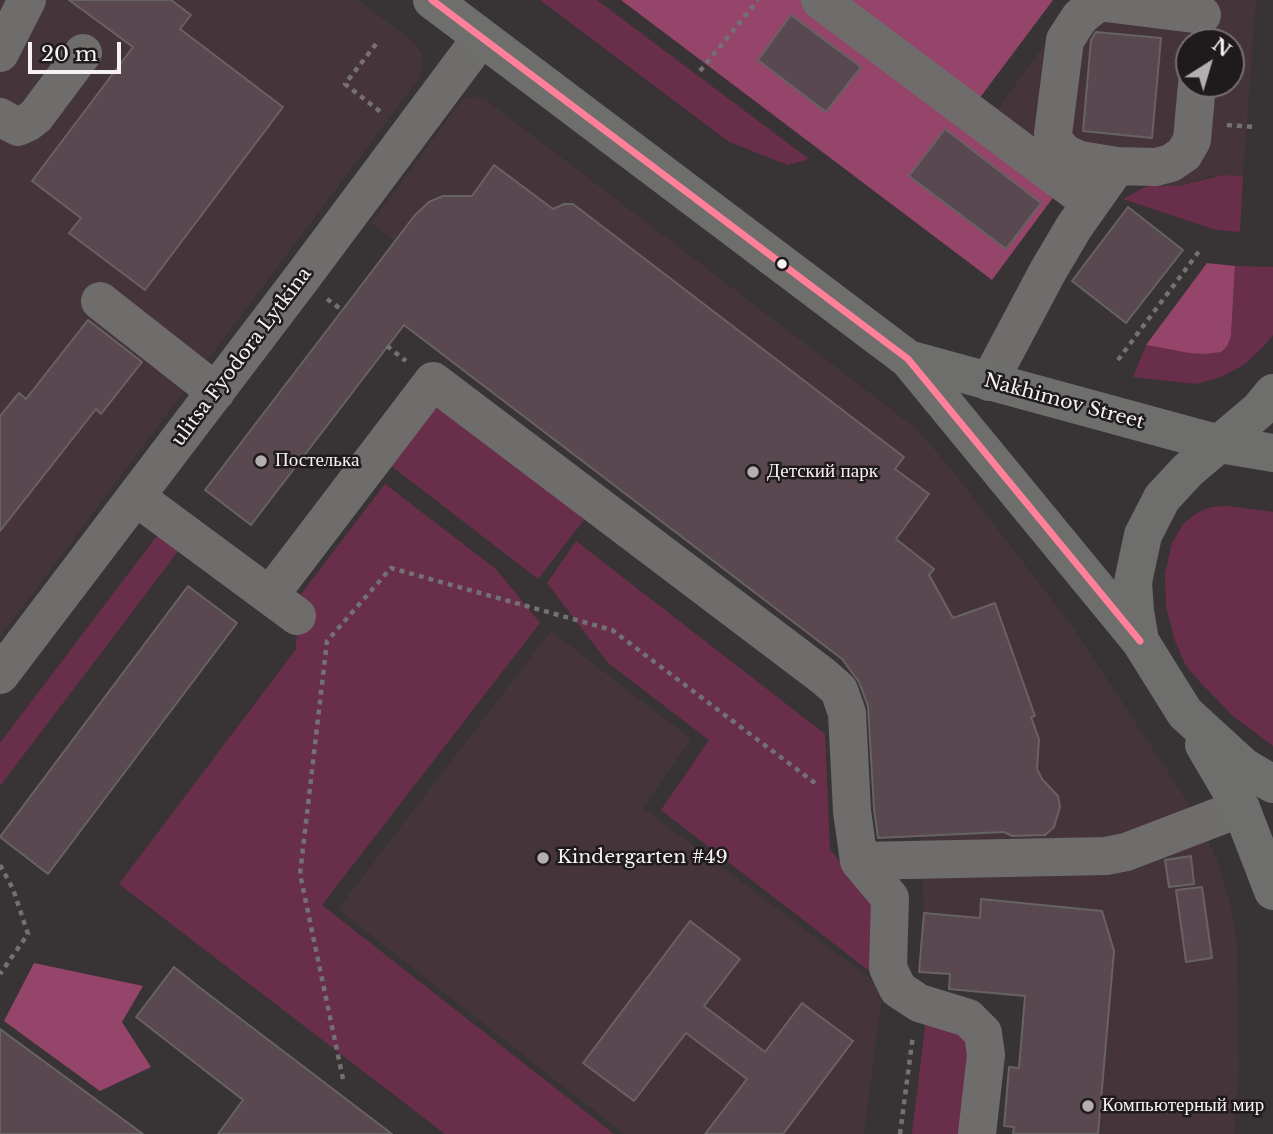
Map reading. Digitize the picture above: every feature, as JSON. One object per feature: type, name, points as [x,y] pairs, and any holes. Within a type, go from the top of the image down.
[{"type":"main road","name":"Nakhimov Street","points":[[432,0],[908,359],[1140,641],[1185,713]]},
{"type":"main road","name":"Nakhimov Street","points":[[908,359],[1220,444],[1273,453]]},
{"type":"main road","points":[[1140,641],[1133,582],[1143,536],[1162,498],[1188,470],[1259,410],[1273,393]]},
{"type":"main road","points":[[1185,713],[1244,767],[1273,784]]},
{"type":"main road","points":[[1185,713],[1241,808],[1273,891]]},
{"type":"street","points":[[0,53],[27,0]]},
{"type":"street","points":[[820,0],[1091,203]]},
{"type":"street","points":[[1193,14],[1100,1],[1080,17],[1065,40],[1053,134],[1056,144],[1066,154],[1080,160],[1117,166],[1156,167],[1171,163],[1184,154],[1192,140],[1196,98]]},
{"type":"street","name":"ulitsa Fyodora Lytkina","points":[[0,675],[216,392],[481,37]]},
{"type":"street","points":[[0,117],[18,127],[27,123],[36,116],[83,53]]},
{"type":"street","points":[[989,382],[1048,271],[1117,166]]},
{"type":"street","points":[[100,301],[216,392]]},
{"type":"street","points":[[136,497],[283,606],[433,381],[839,690],[847,713],[852,811],[859,861],[890,898],[888,968],[898,989],[919,1003],[968,1018],[983,1033],[986,1055],[977,1134]]},
{"type":"street","points":[[859,861],[1106,856],[1126,852],[1241,808]]},
{"type":"path","points":[[700,71],[758,0]]},
{"type":"path","points":[[376,44],[345,84],[382,113]]},
{"type":"path","points":[[1118,360],[1200,250]]},
{"type":"path","points":[[343,1079],[300,874],[327,641],[391,568],[612,630],[852,811]]},
{"type":"path","points":[[0,865],[13,889],[27,934],[0,974]]},
{"type":"path","points":[[900,1134],[919,1003]]},
{"type":"shaded area","points":[[0,0],[358,0],[413,41],[422,54],[423,65],[419,78],[0,637]]},
{"type":"shaded area","points":[[540,0],[597,0],[809,159],[788,165],[729,142]]},
{"type":"shaded area","points":[[621,0],[1053,0],[961,123],[1055,195],[992,280]]},
{"type":"shaded area","points":[[1077,0],[1256,0],[1243,176],[1208,177],[1178,186],[1090,185],[994,114]]},
{"type":"shaded area","points":[[474,96],[486,100],[917,429],[1072,626],[1195,813],[1218,862],[1231,907],[1237,941],[1239,1068],[1234,1134],[1098,1134],[1114,951],[1102,911],[982,899],[980,918],[976,917],[975,923],[961,916],[924,913],[919,801],[893,620],[371,223],[463,99]]},
{"type":"shaded area","points":[[1223,175],[1243,176],[1240,232],[1216,230],[1123,199],[1147,186],[1178,186]]},
{"type":"shaded area","points":[[1207,263],[1235,266],[1231,336],[1227,346],[1221,352],[1205,354],[1146,345]]},
{"type":"shaded area","points":[[1235,266],[1273,267],[1273,335],[1263,347],[1244,365],[1221,377],[1196,384],[1133,377],[1146,345],[1189,353],[1231,336]]},
{"type":"shaded area","points":[[442,397],[591,511],[538,579],[390,465]]},
{"type":"shaded area","points":[[385,484],[496,569],[540,623],[322,905],[614,1134],[445,1134],[119,884],[296,649],[298,598]]},
{"type":"shaded area","points":[[1228,506],[1273,512],[1273,746],[1234,717],[1185,664],[1175,641],[1166,607],[1165,574],[1172,543],[1183,524],[1197,513],[1211,507]]},
{"type":"shaded area","points":[[162,529],[183,545],[0,786],[0,743]]},
{"type":"shaded area","points":[[576,541],[825,734],[830,850],[873,898],[877,977],[661,810],[709,740],[608,663],[547,583]]},
{"type":"shaded area","name":"Kindergarten #49","points":[[551,631],[691,739],[643,808],[883,988],[864,1134],[624,1134],[338,909]]},
{"type":"shaded area","points":[[34,963],[143,986],[122,1022],[151,1067],[100,1091],[4,1021]]},
{"type":"shaded area","points":[[926,1019],[961,1026],[974,1053],[965,1134],[912,1134]]},
{"type":"building","points":[[69,0],[171,0],[191,15],[180,29],[283,107],[145,290],[69,233],[81,218],[32,181],[133,47]]},
{"type":"building","points":[[791,15],[861,67],[826,112],[758,60]]},
{"type":"building","points":[[1096,32],[1161,38],[1152,138],[1083,131],[1091,40]]},
{"type":"building","points":[[945,129],[1041,203],[1006,249],[909,176]]},
{"type":"building","points":[[494,165],[553,209],[564,204],[573,204],[904,457],[895,469],[929,494],[896,539],[934,569],[929,575],[953,618],[995,603],[1035,716],[1031,717],[1039,739],[1037,769],[1042,779],[1058,796],[1060,807],[1054,827],[1045,835],[1012,836],[1004,832],[878,838],[868,706],[859,682],[842,659],[404,325],[251,525],[205,490],[415,215],[429,202],[443,196],[472,196]]},
{"type":"building","points":[[1128,207],[1183,250],[1126,323],[1072,281]]},
{"type":"building","points":[[88,320],[142,362],[101,414],[96,409],[0,531],[0,416],[19,393],[26,399]]},
{"type":"building","points":[[188,586],[237,623],[48,874],[0,837]]},
{"type":"building","points":[[1191,856],[1194,884],[1169,887],[1165,860]]},
{"type":"building","points":[[1202,887],[1212,958],[1186,962],[1176,890]]},
{"type":"building","points":[[981,899],[1102,911],[1114,951],[1098,1134],[1013,1134],[1014,1127],[1004,1126],[1009,1067],[1019,1068],[1025,996],[949,989],[950,974],[919,972],[924,913],[980,918]]},
{"type":"building","points":[[690,921],[740,959],[704,1006],[765,1052],[802,1003],[853,1041],[783,1134],[705,1134],[747,1079],[686,1033],[634,1101],[583,1063]]},
{"type":"building","points":[[174,967],[392,1134],[218,1134],[243,1100],[136,1017]]},
{"type":"building","points":[[0,1029],[143,1134],[0,1134]]},
{"type":"transit line","points":[[432,0],[908,359],[1140,641]]},
{"type":"place","name":"Постелька","points":[[261,461]]},
{"type":"place","name":"Детский парк","points":[[753,472]]},
{"type":"place","name":"Kindergarten #49","points":[[543,858]]},
{"type":"place","name":"Компьютерный мир","points":[[1088,1106]]}]
